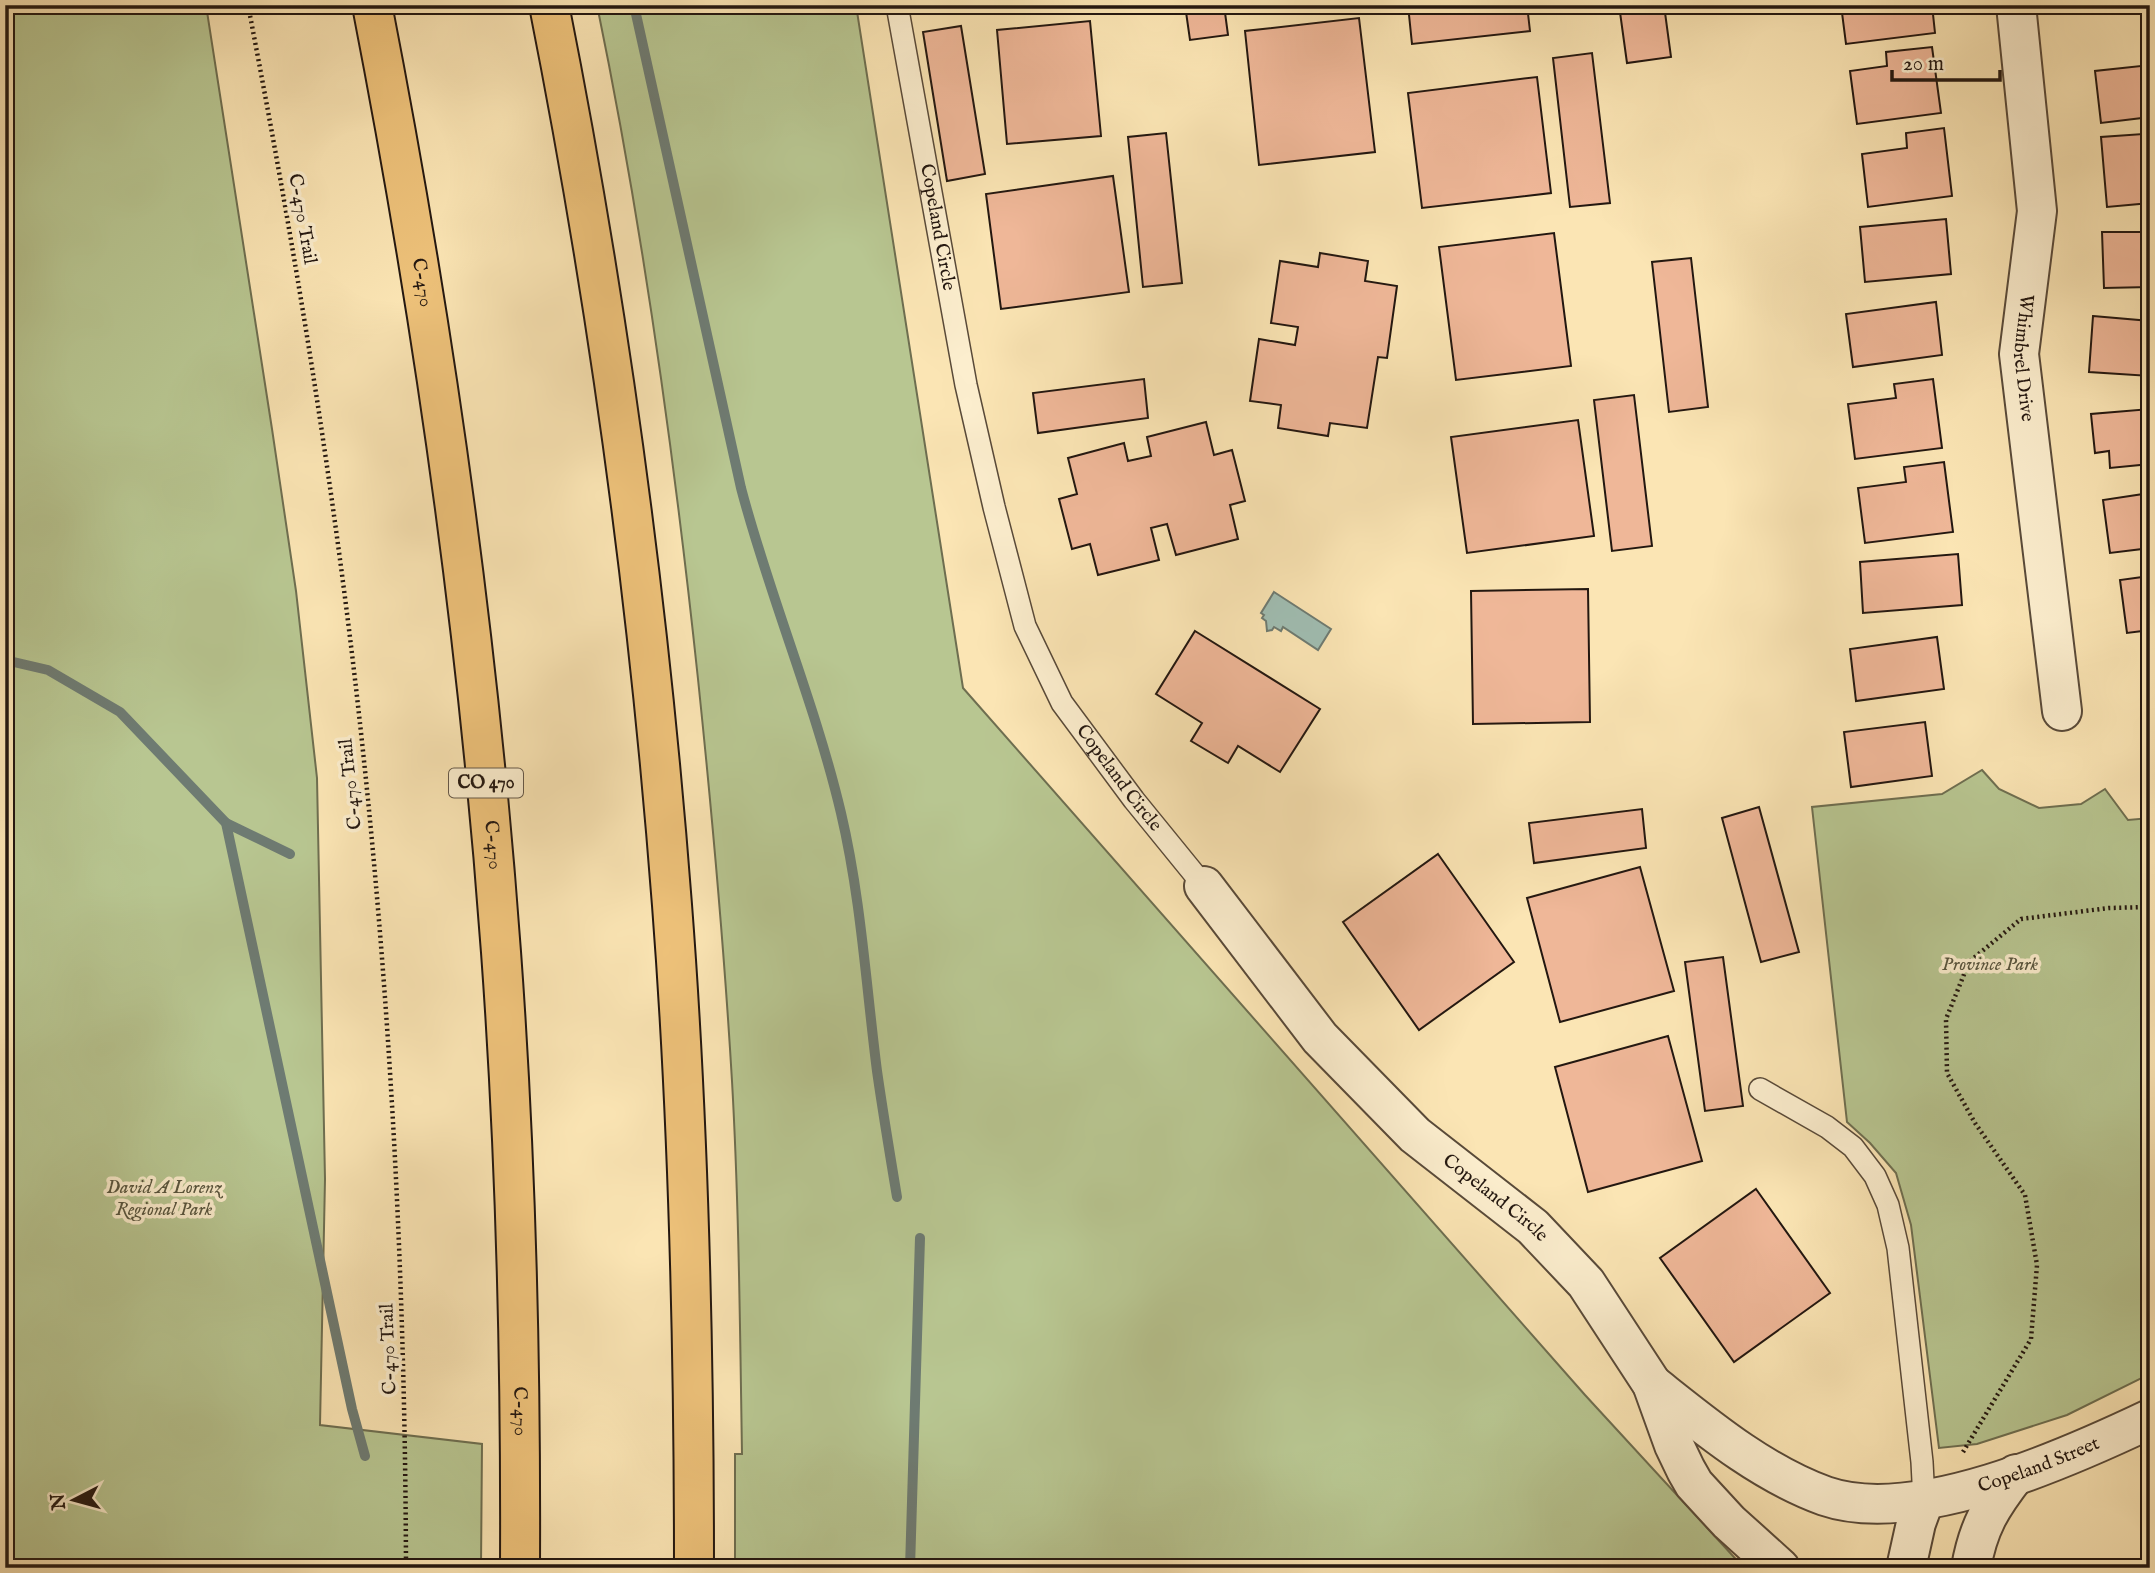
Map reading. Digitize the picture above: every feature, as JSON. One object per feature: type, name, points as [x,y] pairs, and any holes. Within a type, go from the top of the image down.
[{"type":"highway","name":"C-470","points":[[372,5],[439,391],[464,575],[490,819],[513,1143],[519,1326],[520,1568]]},
{"type":"highway","points":[[550,5],[580,168],[617,405],[647,640],[667,841],[680,1017],[693,1334],[694,1568]]},
{"type":"street","name":"Whimbrel Drive","points":[[2016,5],[2037,211],[2019,354],[2062,710]]},
{"type":"street","name":"Copeland Circle","points":[[1204,886],[1320,1038],[1415,1135],[1533,1227],[1586,1283],[1652,1384],[1674,1445],[1694,1484],[1729,1522],[1780,1568]]},
{"type":"street","name":"Copeland Circle","points":[[1652,1384],[1742,1451],[1785,1477],[1826,1496],[1876,1503],[1924,1501]]},
{"type":"street","name":"Copeland Street","points":[[1924,1501],[2055,1461],[2150,1419]]},
{"type":"street","points":[[1971,1568],[1982,1525],[1996,1500],[2016,1474]]},
{"type":"street","points":[[1906,1568],[1924,1501],[1944,1518],[1954,1533],[1964,1568]]},
{"type":"lane","name":"Copeland Circle","points":[[897,5],[966,385],[1025,626],[1062,703],[1204,886]]},
{"type":"lane","points":[[1760,1088],[1827,1127],[1853,1147],[1875,1176],[1888,1205],[1898,1248],[1924,1501]]},
{"type":"path","name":"C-470 Trail","points":[[248,5],[284,191],[312,364],[341,568],[368,804],[393,1110],[404,1378],[406,1568]]},
{"type":"path","points":[[1922,1462],[1958,1461],[2031,1339],[2037,1265],[2025,1195],[1975,1123],[1947,1073],[1946,1018],[1969,962],[2021,919],[2109,908],[2150,907]]},
{"type":"path","points":[[5,1546],[19,1568]]},
{"type":"green space","name":"David A Lorenz Regional Park","points":[[5,5],[206,5],[296,591],[317,778],[325,1179],[320,1425],[482,1444],[481,1568],[5,1568]]},
{"type":"green space","points":[[597,5],[856,5],[963,688],[1585,1395],[1744,1568],[735,1568],[735,1454],[742,1454],[738,1221],[732,1081],[717,880],[698,679],[668,425],[629,173]]},
{"type":"green space","name":"Province Park","points":[[1982,770],[1999,789],[2039,808],[2081,804],[2105,789],[2128,820],[2150,818],[2150,1374],[2067,1415],[1977,1444],[1939,1448],[1911,1225],[1896,1173],[1847,1122],[1812,807],[1942,794]]},
{"type":"water","points":[[1274,592],[1331,629],[1318,650],[1283,627],[1281,631],[1274,627],[1267,631],[1266,621],[1262,618],[1264,615],[1261,613]]},
{"type":"building","points":[[1185,5],[1224,5],[1228,35],[1190,40]]},
{"type":"building","points":[[1408,5],[1527,5],[1530,31],[1412,44]]},
{"type":"building","points":[[1619,5],[1664,5],[1671,57],[1627,63]]},
{"type":"building","points":[[1841,5],[1932,5],[1935,33],[1846,44]]},
{"type":"building","points":[[1359,18],[1375,152],[1259,165],[1245,31]]},
{"type":"building","points":[[1090,21],[1101,136],[1007,144],[997,30]]},
{"type":"building","points":[[961,26],[985,174],[947,181],[923,32]]},
{"type":"building","points":[[1932,47],[1941,113],[1857,124],[1850,71],[1887,66],[1886,52]]},
{"type":"building","points":[[1592,53],[1610,203],[1570,207],[1553,58]]},
{"type":"building","points":[[2150,65],[2150,117],[2101,123],[2095,71]]},
{"type":"building","points":[[1537,77],[1551,193],[1422,208],[1408,93]]},
{"type":"building","points":[[1944,128],[1952,196],[1868,207],[1862,154],[1907,148],[1906,133]]},
{"type":"building","points":[[1166,133],[1182,283],[1143,287],[1128,137]]},
{"type":"building","points":[[2143,134],[2144,149],[2150,148],[2150,203],[2107,207],[2101,137]]},
{"type":"building","points":[[1113,176],[1129,292],[1001,309],[986,194]]},
{"type":"building","points":[[1946,219],[1951,274],[1865,282],[1860,227]]},
{"type":"building","points":[[2102,232],[2150,232],[2150,287],[2104,288]]},
{"type":"building","points":[[1554,233],[1571,366],[1456,380],[1439,247]]},
{"type":"building","points":[[1320,253],[1368,261],[1365,281],[1397,286],[1387,358],[1378,357],[1367,428],[1330,423],[1328,436],[1278,428],[1281,405],[1250,401],[1259,339],[1295,345],[1298,327],[1271,323],[1280,261],[1318,267]]},
{"type":"building","points":[[1691,258],[1708,407],[1669,412],[1652,262]]},
{"type":"building","points":[[1936,302],[1942,355],[1853,367],[1846,314]]},
{"type":"building","points":[[2093,316],[2150,321],[2150,376],[2089,372]]},
{"type":"building","points":[[1144,379],[1148,418],[1038,433],[1033,393]]},
{"type":"building","points":[[1933,379],[1942,448],[1855,459],[1848,404],[1896,398],[1894,384]]},
{"type":"building","points":[[1634,395],[1652,546],[1612,551],[1594,400]]},
{"type":"building","points":[[2150,409],[2150,464],[2110,468],[2109,451],[2095,453],[2091,414]]},
{"type":"building","points":[[1578,420],[1594,536],[1467,553],[1451,437]]},
{"type":"building","points":[[1206,422],[1214,455],[1232,450],[1245,501],[1230,505],[1238,539],[1176,555],[1167,524],[1151,528],[1159,560],[1098,575],[1090,544],[1072,549],[1059,499],[1077,494],[1068,458],[1124,443],[1128,461],[1151,456],[1147,437]]},
{"type":"building","points":[[1944,462],[1953,532],[1865,543],[1858,488],[1906,482],[1904,467]]},
{"type":"building","points":[[2150,493],[2150,548],[2110,553],[2103,500]]},
{"type":"building","points":[[1958,554],[1962,605],[1863,613],[1860,562]]},
{"type":"building","points":[[2150,576],[2150,630],[2127,633],[2120,580]]},
{"type":"building","points":[[1588,589],[1590,722],[1473,724],[1471,591]]},
{"type":"building","points":[[1195,631],[1320,709],[1280,772],[1238,746],[1228,763],[1191,741],[1202,723],[1156,694]]},
{"type":"building","points":[[1937,637],[1944,689],[1856,701],[1850,649]]},
{"type":"building","points":[[1925,722],[1932,776],[1851,787],[1844,732]]},
{"type":"building","points":[[1759,807],[1799,952],[1761,962],[1722,818]]},
{"type":"building","points":[[1642,809],[1646,848],[1534,863],[1529,823]]},
{"type":"building","points":[[1438,854],[1514,962],[1419,1030],[1343,922]]},
{"type":"building","points":[[1640,867],[1674,991],[1560,1022],[1527,898]]},
{"type":"building","points":[[1723,957],[1743,1106],[1705,1111],[1685,962]]},
{"type":"building","points":[[1668,1036],[1702,1161],[1588,1192],[1555,1067]]},
{"type":"building","points":[[1756,1189],[1830,1293],[1734,1362],[1660,1258]]},
{"type":"waterway","points":[[634,5],[741,488],[818,731],[841,813],[858,909],[877,1071],[897,1197]]},
{"type":"waterway","points":[[5,660],[48,670],[120,712],[226,823],[352,1409],[365,1456]]},
{"type":"waterway","points":[[226,823],[290,854]]},
{"type":"waterway","points":[[910,1568],[920,1238]]}]
